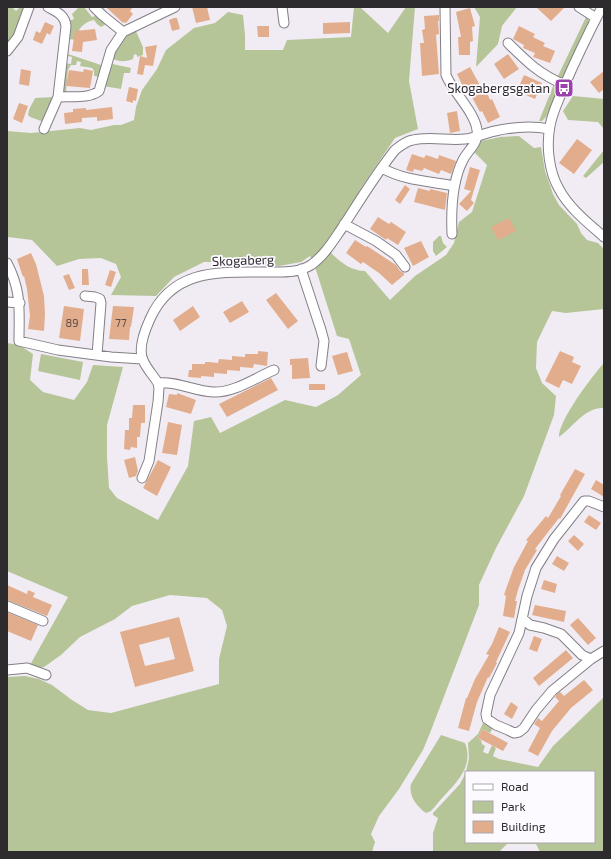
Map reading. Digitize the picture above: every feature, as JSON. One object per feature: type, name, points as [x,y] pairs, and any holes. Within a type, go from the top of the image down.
[{"type":"street","points":[[8,49],[18,37],[29,7]]},
{"type":"street","points":[[44,129],[58,97],[65,41],[65,21],[59,14],[48,7]]},
{"type":"street","points":[[94,7],[123,32]]},
{"type":"street","points":[[58,97],[90,96],[99,91],[111,50],[123,32],[175,7]]},
{"type":"street","points":[[282,7],[284,23]]},
{"type":"street","points":[[445,7],[446,75],[475,123],[477,131],[473,146],[463,160],[454,191],[451,214],[452,234]]},
{"type":"street","points":[[579,7],[596,18]]},
{"type":"street","points":[[602,7],[556,104],[549,129],[549,141],[552,170],[559,189],[574,210],[604,237]]},
{"type":"street","points":[[508,43],[534,69],[565,85]]},
{"type":"street","name":"Skogaberg","points":[[142,359],[143,339],[148,322],[155,306],[164,296],[180,285],[200,275],[223,272],[290,272],[311,265],[327,250],[395,150],[410,140],[451,140],[476,137],[494,131],[523,126],[536,126],[549,129]]},
{"type":"street","points":[[382,168],[412,179],[450,185]]},
{"type":"street","points":[[344,224],[377,242],[396,255],[405,267]]},
{"type":"street","points":[[7,263],[18,290],[20,303],[19,341],[58,350],[142,359],[158,383],[158,402],[149,461],[142,478]]},
{"type":"street","points":[[301,269],[324,341],[322,366]]},
{"type":"street","points":[[85,296],[98,298],[100,299],[101,303],[96,355]]},
{"type":"street","points":[[7,302],[20,303]]},
{"type":"street","points":[[158,383],[169,382],[212,392],[222,391],[231,389],[274,370]]},
{"type":"street","points":[[604,507],[589,501],[584,501],[554,539],[536,568],[531,580],[524,609],[526,622],[521,629],[490,695],[486,714],[487,718],[490,722],[514,733],[519,732],[524,728],[536,710],[552,691],[585,659],[604,651]]},
{"type":"street","points":[[7,606],[43,621]]},
{"type":"street","points":[[526,622],[561,634],[585,659]]},
{"type":"street","points":[[7,670],[27,668],[46,675]]},
{"type":"green space","points":[[12,7],[16,11],[20,7],[27,7],[18,32],[7,46],[7,8]]},
{"type":"green space","points":[[79,7],[84,7],[92,17],[98,15],[108,23],[101,27],[94,20],[90,21],[80,28],[79,30],[81,31],[76,40],[69,39],[67,37],[68,21],[74,19],[72,14]]},
{"type":"green space","points":[[354,7],[360,7],[388,33],[406,7],[415,7],[409,81],[418,129],[395,138],[324,245],[332,254],[347,266],[353,269],[365,271],[390,300],[415,276],[446,255],[454,243],[459,222],[472,212],[487,165],[474,152],[481,141],[500,137],[519,136],[534,148],[541,147],[545,171],[553,194],[559,205],[577,224],[581,233],[587,240],[598,243],[604,249],[604,309],[566,313],[552,311],[537,342],[536,368],[542,383],[556,396],[554,415],[524,496],[496,548],[479,585],[479,605],[430,733],[423,750],[399,789],[379,816],[371,834],[375,842],[372,852],[7,852],[7,677],[25,676],[39,679],[52,685],[88,710],[111,713],[219,684],[219,659],[227,626],[222,610],[207,598],[170,595],[132,606],[115,619],[80,637],[61,655],[44,667],[38,668],[30,665],[68,597],[7,571],[7,343],[19,345],[33,354],[30,380],[43,392],[74,400],[87,382],[93,365],[123,367],[107,425],[109,488],[117,498],[158,520],[188,466],[194,421],[211,417],[220,433],[285,400],[316,407],[338,395],[361,375],[349,339],[337,336],[316,270],[310,256],[301,262],[279,266],[232,262],[204,262],[174,277],[156,296],[111,295],[121,277],[116,264],[101,258],[79,259],[57,266],[32,240],[8,237],[7,131],[31,133],[80,128],[91,130],[121,125],[134,120],[136,107],[142,90],[157,69],[166,50],[194,28],[215,23],[228,12],[243,15],[245,50],[283,50],[287,40],[351,37]]},
{"type":"green space","points":[[474,7],[517,7],[502,26],[498,44],[476,67],[480,17]]},
{"type":"green space","points":[[586,17],[590,21],[589,25],[563,78],[557,78]]},
{"type":"green space","points":[[135,29],[143,47],[143,55],[137,57],[137,55],[134,54],[133,59],[128,61],[119,61],[111,58],[124,35]]},
{"type":"green space","points":[[68,54],[101,65],[100,77],[94,76],[94,71],[92,68],[80,66],[81,62],[77,61],[76,65],[71,65],[68,70],[66,92],[64,93],[61,91],[64,63],[71,64],[72,57],[68,56]]},
{"type":"green space","points":[[108,63],[131,68],[130,73],[124,73],[121,89],[103,86]]},
{"type":"green space","points":[[554,84],[559,88],[546,117],[542,121],[539,121]]},
{"type":"green space","points":[[573,96],[604,99],[604,129],[598,122],[568,120],[563,111]]},
{"type":"green space","points":[[54,97],[44,122],[28,115],[35,98]]},
{"type":"green space","points":[[604,150],[604,162],[586,178],[583,176]]},
{"type":"green space","points":[[441,236],[443,243],[447,247],[436,256],[433,251],[433,242]]},
{"type":"green space","points":[[41,354],[83,362],[80,380],[38,371]]},
{"type":"green space","points":[[604,363],[604,408],[585,414],[559,437],[564,420],[570,410],[592,377]]},
{"type":"green space","points":[[604,697],[604,852],[540,852],[536,844],[507,844],[499,852],[433,852],[433,833],[438,818],[433,815],[433,813],[460,784],[465,774],[465,843],[595,843],[595,771],[466,771],[469,758],[468,743],[478,734],[483,723],[493,728],[490,733],[482,729],[478,738],[485,746],[483,752],[488,754],[492,745],[496,748],[493,756],[499,759],[538,767],[553,746]]},
{"type":"green space","points":[[441,735],[465,743],[467,751],[466,766],[463,773],[454,785],[431,811],[426,813],[414,800],[410,788]]},
{"type":"building","points":[[106,7],[133,7],[130,11],[133,14],[126,23],[123,23]]},
{"type":"building","points":[[192,7],[207,7],[210,20],[196,23]]},
{"type":"building","points":[[536,7],[565,7],[551,21]]},
{"type":"building","points":[[470,8],[475,26],[472,27],[473,41],[470,42],[470,55],[459,55],[458,37],[461,37],[456,12]]},
{"type":"building","points":[[439,15],[439,34],[436,35],[439,74],[422,76],[420,43],[424,43],[422,30],[425,29],[424,16]]},
{"type":"building","points":[[177,18],[180,29],[172,31],[169,20]]},
{"type":"building","points":[[45,22],[54,26],[50,35],[47,33],[42,44],[33,40],[36,31],[40,33]]},
{"type":"building","points":[[350,22],[350,33],[323,34],[323,23]]},
{"type":"building","points":[[257,26],[269,26],[269,37],[258,37]]},
{"type":"building","points":[[519,26],[535,34],[533,37],[545,43],[543,46],[555,51],[550,63],[533,57],[535,53],[523,48],[524,45],[513,39]]},
{"type":"building","points":[[95,29],[97,40],[83,42],[82,52],[72,51],[75,31]]},
{"type":"building","points":[[157,45],[153,66],[145,65],[143,75],[137,74],[140,56],[147,58],[145,47]]},
{"type":"building","points":[[508,54],[519,69],[504,79],[494,64]]},
{"type":"building","points":[[470,67],[482,89],[485,88],[490,100],[492,99],[500,117],[488,123],[468,90],[465,91],[457,74]]},
{"type":"building","points":[[21,69],[31,71],[29,86],[19,84]]},
{"type":"building","points":[[84,69],[93,71],[90,88],[66,86],[69,70],[83,72]]},
{"type":"building","points":[[604,71],[604,89],[599,93],[590,82]]},
{"type":"building","points":[[524,75],[542,83],[535,99],[517,91]]},
{"type":"building","points":[[129,87],[138,89],[136,101],[133,100],[133,103],[126,101]]},
{"type":"building","points":[[19,103],[28,106],[22,123],[13,119]]},
{"type":"building","points":[[112,107],[113,119],[97,121],[97,117],[82,118],[82,122],[65,124],[64,113],[73,112],[73,109],[86,108],[86,110]]},
{"type":"building","points":[[457,111],[460,131],[450,133],[447,113]]},
{"type":"building","points":[[577,139],[592,150],[574,174],[559,163]]},
{"type":"building","points":[[412,154],[424,158],[426,155],[438,159],[439,155],[456,161],[451,174],[441,170],[439,174],[424,168],[422,171],[414,169],[413,172],[406,170]]},
{"type":"building","points":[[470,167],[480,170],[471,200],[474,203],[467,211],[459,204],[471,191],[464,189]]},
{"type":"building","points":[[405,185],[410,189],[400,204],[395,200]]},
{"type":"building","points":[[418,188],[447,193],[445,210],[414,202]]},
{"type":"building","points":[[378,217],[389,224],[391,222],[406,232],[398,245],[387,238],[386,240],[370,229]]},
{"type":"building","points":[[509,218],[516,231],[498,240],[491,227]]},
{"type":"building","points":[[355,240],[396,265],[400,271],[404,273],[404,275],[392,285],[379,273],[363,262],[361,264],[346,253]]},
{"type":"building","points":[[421,241],[429,257],[413,266],[404,248]]},
{"type":"building","points":[[31,253],[36,264],[44,296],[44,331],[28,329],[30,316],[27,289],[24,276],[23,277],[17,259]]},
{"type":"building","points":[[82,269],[88,269],[89,285],[82,285]]},
{"type":"building","points":[[110,270],[116,272],[111,287],[105,285]]},
{"type":"building","points":[[69,274],[75,288],[69,290],[63,276]]},
{"type":"building","points":[[276,293],[298,321],[288,329],[266,300]]},
{"type":"building","points":[[242,301],[249,312],[230,323],[223,312]]},
{"type":"building","points":[[64,306],[84,309],[80,341],[59,338]]},
{"type":"building","points":[[113,306],[134,307],[129,340],[109,339]]},
{"type":"building","points":[[193,306],[200,317],[180,331],[173,320]]},
{"type":"building","points":[[258,351],[268,352],[267,366],[254,364],[253,368],[240,367],[240,371],[227,370],[227,374],[214,373],[214,377],[188,377],[189,370],[192,370],[192,364],[205,364],[205,362],[218,363],[219,359],[232,360],[232,356],[245,357],[245,354],[258,354]]},
{"type":"building","points":[[560,351],[574,357],[572,362],[581,366],[572,384],[563,380],[559,388],[545,381]]},
{"type":"building","points":[[347,352],[353,371],[338,375],[332,356]]},
{"type":"building","points":[[308,358],[310,378],[292,379],[292,365],[290,365],[290,359]]},
{"type":"building","points":[[271,378],[278,390],[227,417],[219,404]]},
{"type":"building","points":[[309,384],[325,384],[325,390],[309,390]]},
{"type":"building","points":[[177,393],[196,400],[191,414],[166,407],[169,394],[177,395]]},
{"type":"building","points":[[133,405],[145,405],[145,423],[141,423],[140,437],[137,437],[137,448],[131,447],[130,450],[124,449],[125,430],[129,430],[129,418],[132,418]]},
{"type":"building","points":[[168,422],[182,425],[177,455],[162,453]]},
{"type":"building","points":[[135,457],[138,471],[136,476],[129,478],[124,460]]},
{"type":"building","points":[[158,460],[171,467],[157,496],[143,488]]},
{"type":"building","points":[[575,469],[585,474],[560,519],[559,518],[535,549],[537,550],[525,570],[518,590],[515,601],[517,601],[514,618],[503,616],[506,596],[504,595],[514,567],[528,541],[526,540],[546,516],[548,518]]},
{"type":"building","points":[[596,480],[604,485],[604,497],[591,489]]},
{"type":"building","points":[[589,515],[601,523],[596,530],[584,522]]},
{"type":"building","points":[[574,535],[584,544],[578,551],[568,541]]},
{"type":"building","points":[[557,556],[569,563],[564,571],[552,564]]},
{"type":"building","points":[[544,580],[557,584],[555,593],[541,589]]},
{"type":"building","points":[[7,585],[27,594],[28,590],[35,593],[33,597],[52,605],[47,616],[7,600]]},
{"type":"building","points":[[535,605],[566,611],[564,622],[532,615]]},
{"type":"building","points":[[7,612],[38,625],[31,641],[7,631]]},
{"type":"building","points":[[179,617],[194,671],[135,687],[120,632]],"holes":[[[169,637],[175,659],[145,666],[139,645]]]},
{"type":"building","points":[[578,618],[596,638],[588,645],[570,625]]},
{"type":"building","points":[[499,627],[510,632],[496,662],[497,663],[489,678],[488,677],[477,702],[469,731],[458,728],[466,698],[489,655],[486,654]]},
{"type":"building","points":[[534,636],[542,639],[537,652],[529,649]]},
{"type":"building","points":[[566,650],[573,658],[539,686],[533,678]]},
{"type":"building","points":[[584,680],[593,690],[571,708],[552,731],[538,756],[528,751],[540,728],[534,724],[538,718],[542,721],[559,701],[555,697],[557,694],[560,692],[564,696]]},
{"type":"building","points":[[511,702],[518,707],[512,719],[504,714]]},
{"type":"building","points":[[482,729],[508,743],[503,751],[478,738]]},
{"type":"place","name":"Skogabergsgatan","points":[[564,88]]}]
